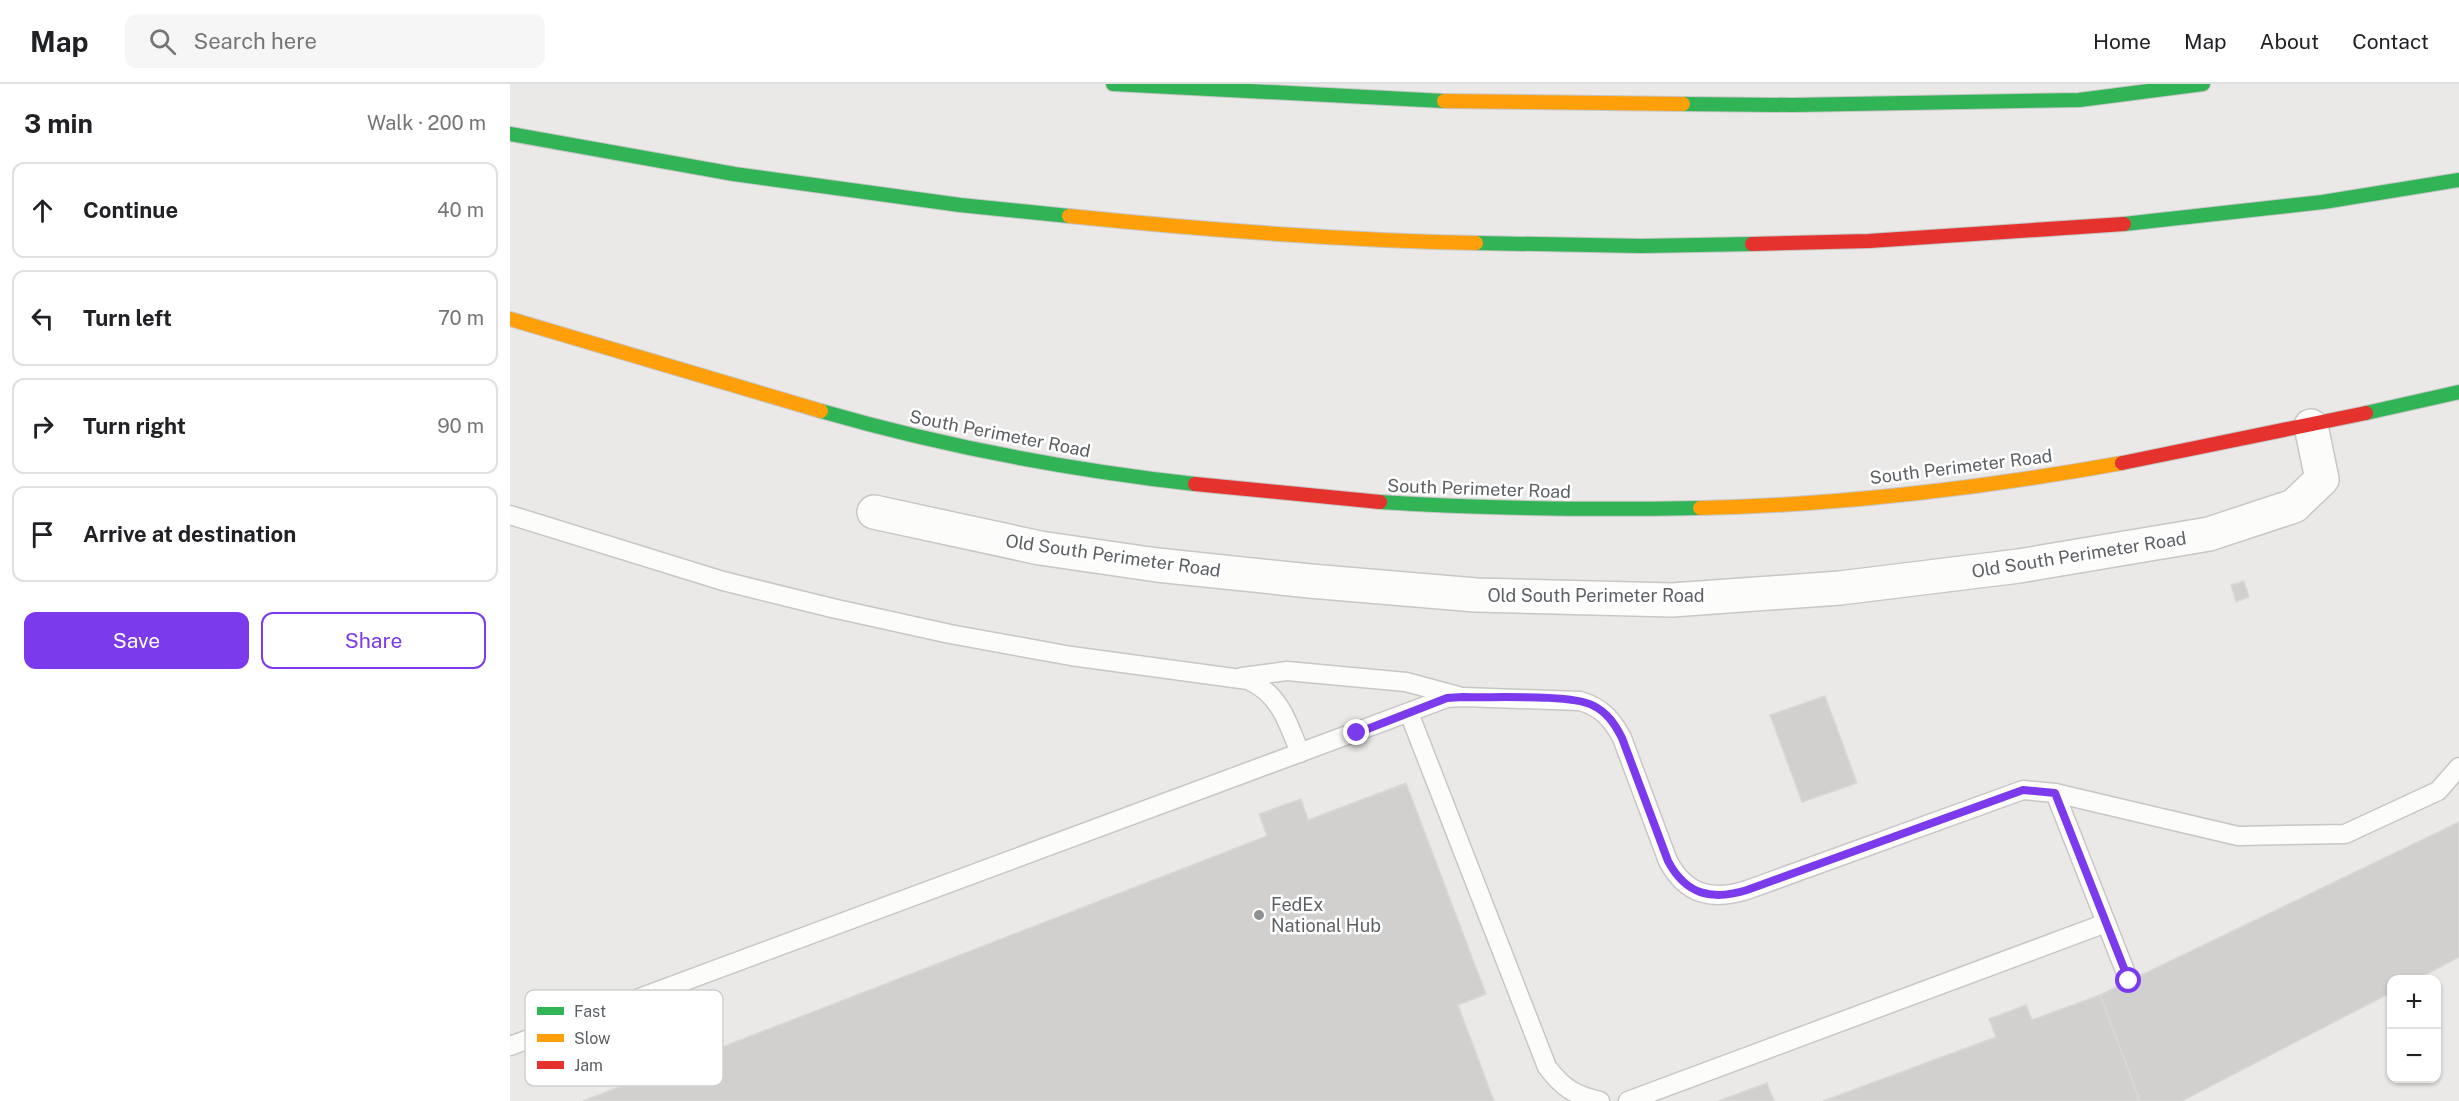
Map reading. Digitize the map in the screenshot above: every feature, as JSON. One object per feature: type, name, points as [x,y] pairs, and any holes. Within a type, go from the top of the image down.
[{"type":"main road","points":[[1113,84],[1406,101],[1757,105],[2079,100],[2203,84]]},
{"type":"main road","points":[[510,134],[711,171],[952,205],[1135,224],[1240,232],[1391,241],[1518,245],[1820,244],[2028,233],[2205,217],[2329,202],[2459,180]]},
{"type":"main road","name":"South Perimeter Road","points":[[510,319],[741,389],[915,437],[1071,467],[1154,480],[1390,505],[1542,510],[1693,508],[1810,501],[2018,480],[2174,455],[2459,392]]},
{"type":"street","name":"Old South Perimeter Road","points":[[874,512],[1040,548],[1157,565],[1476,595],[1672,600],[1840,588],[2019,566],[2209,534],[2294,506],[2322,479],[2311,426]]},
{"type":"lane","points":[[510,515],[732,583],[832,608],[950,634],[1071,656],[1235,678],[1260,685],[1273,696],[1281,707],[1300,753]]},
{"type":"lane","points":[[1235,678],[1287,671],[1406,682],[1463,697]]},
{"type":"lane","points":[[661,990],[1447,698],[1580,701],[1605,713],[1614,723],[1622,738],[1675,875],[1698,891],[1714,896],[1731,895],[1747,890],[2023,790],[2055,793],[2238,836],[2344,834],[2438,791],[2459,767]]},
{"type":"lane","points":[[1408,713],[1547,1067],[1563,1086],[1575,1094],[1600,1101]]},
{"type":"lane","points":[[2055,793],[2129,981]]},
{"type":"lane","points":[[1628,1101],[2106,923]]},
{"type":"lane","points":[[510,1046],[525,1040]]},
{"type":"building","points":[[2244,581],[2249,597],[2236,602],[2231,585]]},
{"type":"building","points":[[1825,696],[1857,783],[1802,802],[1770,715]]},
{"type":"building","name":"FedEx National Hub","points":[[1406,783],[1486,994],[1458,1005],[1494,1101],[583,1101],[622,1086],[723,1086],[723,1047],[1267,836],[1259,814],[1301,799],[1308,820]]},
{"type":"building","points":[[2459,822],[2459,957],[2425,975],[2387,975],[2387,995],[2182,1101],[2140,1101],[2100,995]]},
{"type":"building","points":[[2100,995],[2140,1101],[1823,1101],[1996,1037],[1989,1019],[2026,1005],[2032,1020]]},
{"type":"building","points":[[1767,1083],[1774,1101],[1718,1101]]},
{"type":"traffic: fast","points":[[1113,84],[1444,101]]},
{"type":"traffic: fast","points":[[1683,104],[1792,105],[2079,100],[2203,84]]},
{"type":"traffic: fast","points":[[510,134],[734,174],[960,205],[1069,216]]},
{"type":"traffic: fast","points":[[2124,224],[2323,202],[2459,180]]},
{"type":"traffic: fast","points":[[1476,243],[1642,246],[1752,244]]},
{"type":"traffic: fast","points":[[2366,413],[2459,392]]},
{"type":"traffic: fast","points":[[821,411],[959,446],[1100,472],[1195,484]]},
{"type":"traffic: fast","points":[[1380,502],[1540,508],[1700,508]]},
{"type":"traffic: slow","points":[[1444,101],[1683,104]]},
{"type":"traffic: slow","points":[[1069,216],[1272,234],[1476,243]]},
{"type":"traffic: slow","points":[[510,319],[821,411]]},
{"type":"traffic: slow","points":[[1700,508],[1806,503],[1912,494],[2122,463]]},
{"type":"traffic: jam","points":[[1752,244],[1869,241],[2124,224]]},
{"type":"traffic: jam","points":[[2122,463],[2366,413]]},
{"type":"traffic: jam","points":[[1195,484],[1380,502]]},
{"type":"place","name":"FedEx National Hub","points":[[1259,915]]},
{"type":"route","points":[[1357,733],[1447,698],[1567,700],[1591,704],[1605,713],[1614,723],[1622,738],[1675,875],[1698,891],[1714,896],[1731,895],[1747,890],[2023,790],[2055,793],[2129,981]]}]
